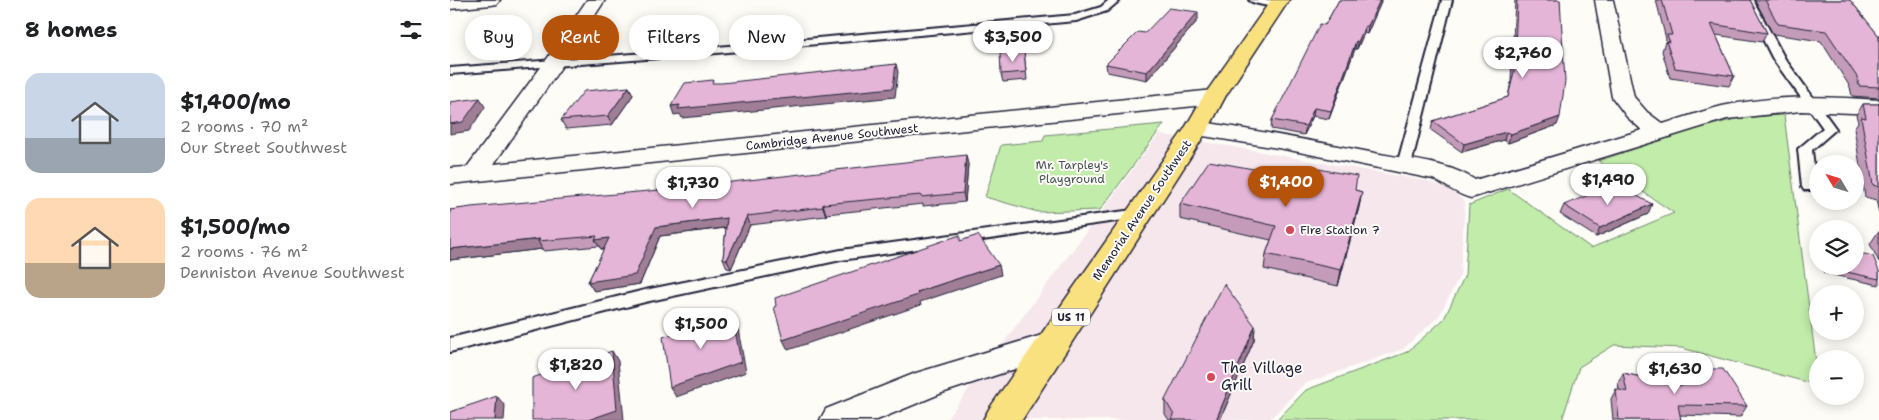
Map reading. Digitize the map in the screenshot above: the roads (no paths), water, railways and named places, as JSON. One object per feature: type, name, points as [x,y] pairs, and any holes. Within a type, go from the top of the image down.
[{"type":"main road","name":"Memorial Avenue Southwest","points":[[1002,420],[1197,128],[1214,97],[1279,2]]},
{"type":"street","points":[[450,4],[491,0]]},
{"type":"street","points":[[475,173],[554,64],[596,0]]},
{"type":"street","points":[[1604,0],[1623,96],[1629,108],[1642,120],[1660,132]]},
{"type":"street","name":"Cambridge Avenue Southwest","points":[[450,176],[1214,97]]},
{"type":"street","points":[[1197,128],[1284,142],[1440,173],[1457,180],[1471,190],[1724,113],[1756,107],[1813,103],[1879,107]]},
{"type":"street","points":[[839,420],[929,383],[1052,344]]},
{"type":"lane","points":[[450,71],[554,64],[1076,18],[1104,9],[1115,0]]},
{"type":"lane","points":[[1254,0],[1279,2]]},
{"type":"lane","points":[[1404,166],[1447,0]]},
{"type":"lane","points":[[1748,0],[1778,57],[1797,86],[1813,103],[1830,129],[1805,150],[1809,187]]},
{"type":"lane","points":[[450,345],[645,296],[841,255],[1140,214]]},
{"type":"place","name":"Fire Station 7","points":[[1290,230]]},
{"type":"place","name":"The Village Grill","points":[[1211,377]]},
{"type":"park label","name":"Mr. Tarpley's Playground","points":[[1072,172]]}]
